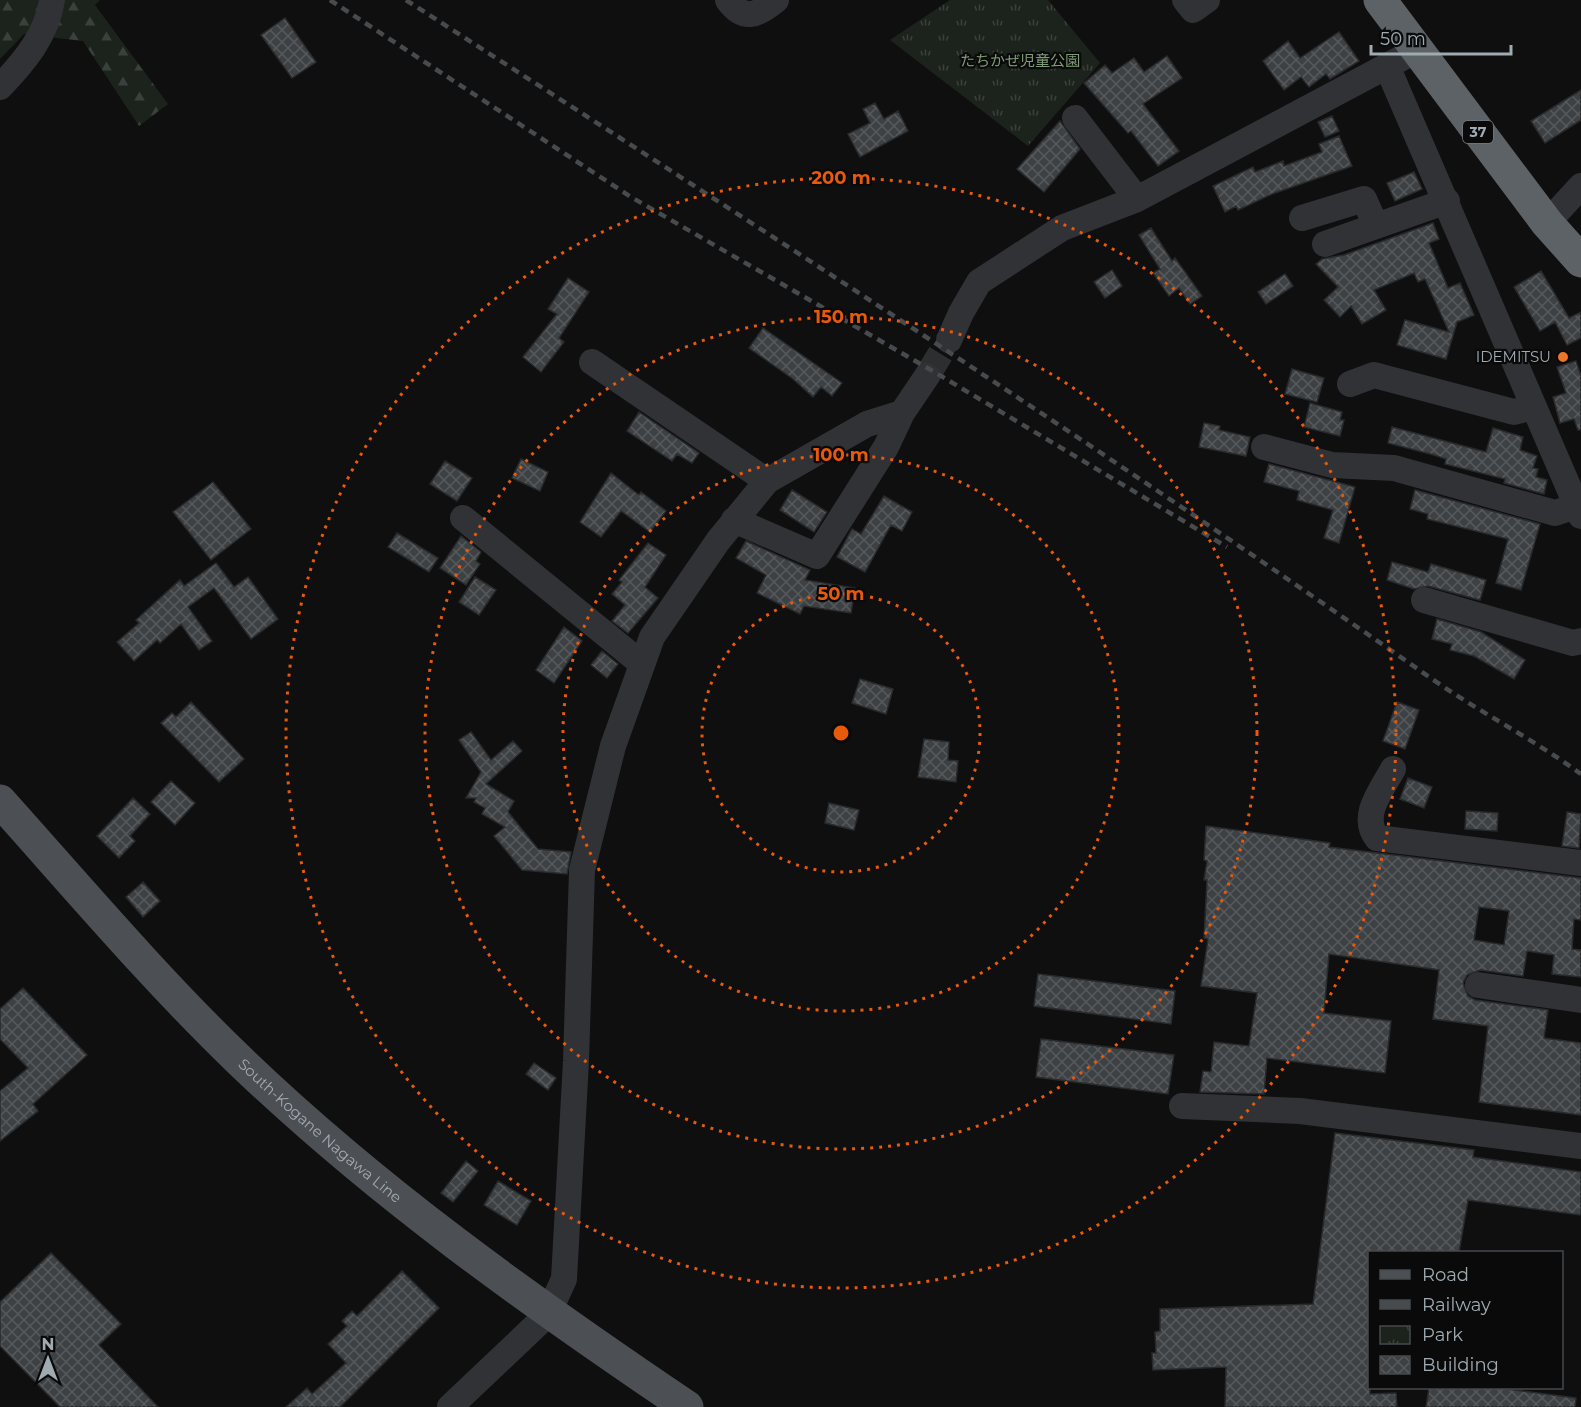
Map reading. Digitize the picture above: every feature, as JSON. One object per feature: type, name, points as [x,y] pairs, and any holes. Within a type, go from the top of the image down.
[{"type":"highway","name":"37","points":[[1380,0],[1547,223],[1581,261]]},
{"type":"main road","name":"South-Kogane Nagawa Line","points":[[0,801],[124,939],[238,1059],[386,1190],[549,1314],[687,1407]]},
{"type":"street","points":[[0,87],[26,60],[50,16],[52,0]]},
{"type":"street","points":[[728,0],[736,11],[748,15],[762,11],[776,0]]},
{"type":"street","points":[[1185,0],[1193,10],[1207,0]]},
{"type":"street","points":[[949,340],[961,312],[979,282],[1062,228],[1137,199],[1417,50]]},
{"type":"street","points":[[1264,447],[1332,465],[1394,468],[1555,513],[1579,511],[1387,66]]},
{"type":"street","points":[[1076,118],[1137,199]]},
{"type":"street","points":[[1547,223],[1581,186]]},
{"type":"street","points":[[1302,218],[1364,199],[1376,226]]},
{"type":"street","points":[[1325,244],[1447,201]]},
{"type":"street","points":[[592,362],[767,482]]},
{"type":"street","points":[[1350,384],[1374,375],[1514,412],[1533,407]]},
{"type":"street","points":[[735,520],[817,556],[886,447],[902,413],[927,376]]},
{"type":"street","points":[[450,1407],[549,1314],[564,1279],[576,1061],[582,870],[613,746],[652,637],[735,520],[767,482],[867,423],[902,413]]},
{"type":"street","points":[[463,519],[642,664]]},
{"type":"street","points":[[1424,600],[1573,643],[1581,641]]},
{"type":"street","points":[[1393,769],[1369,815],[1369,828],[1377,838],[1581,862]]},
{"type":"street","points":[[1478,985],[1581,999]]},
{"type":"street","points":[[1182,1106],[1300,1112],[1581,1146]]},
{"type":"green space","points":[[0,0],[100,0],[95,5],[168,104],[139,126],[83,41],[24,34],[0,59]]},
{"type":"green space","name":"たちかぜ児童公園","points":[[950,0],[1048,0],[1100,63],[1028,146],[890,40]]},
{"type":"building","points":[[285,18],[316,62],[292,78],[261,35]]},
{"type":"building","points":[[1339,32],[1359,61],[1330,79],[1326,74],[1309,87],[1301,77],[1284,90],[1263,61],[1288,41],[1300,58]]},
{"type":"building","points":[[1167,56],[1182,78],[1143,104],[1179,151],[1158,166],[1131,131],[1128,133],[1084,83],[1105,65],[1112,73],[1134,58],[1144,72]]},
{"type":"building","points":[[1581,90],[1581,120],[1545,143],[1531,121]]},
{"type":"building","points":[[875,103],[884,119],[898,111],[908,131],[860,157],[848,134],[870,123],[863,109]]},
{"type":"building","points":[[1332,116],[1339,131],[1325,137],[1318,122]]},
{"type":"building","points":[[1060,121],[1080,149],[1044,192],[1017,169]]},
{"type":"building","points":[[1339,136],[1352,166],[1272,194],[1238,210],[1236,206],[1225,212],[1213,186],[1253,167],[1255,172],[1283,161],[1284,166],[1322,152],[1319,144]]},
{"type":"building","points":[[1414,172],[1422,189],[1395,201],[1387,183]]},
{"type":"building","points":[[1433,223],[1439,239],[1429,243],[1448,288],[1460,283],[1474,315],[1457,322],[1446,359],[1397,345],[1405,320],[1449,332],[1425,279],[1418,282],[1414,273],[1374,290],[1386,310],[1362,324],[1351,306],[1340,317],[1324,300],[1338,287],[1316,264],[1322,259],[1344,255]]},
{"type":"building","points":[[1151,228],[1172,261],[1175,258],[1202,296],[1190,304],[1179,288],[1169,296],[1153,273],[1160,269],[1139,235]]},
{"type":"building","points":[[1112,270],[1122,286],[1105,298],[1094,282]]},
{"type":"building","points":[[1541,271],[1569,318],[1581,312],[1581,338],[1567,345],[1555,322],[1540,331],[1514,287]]},
{"type":"building","points":[[1285,274],[1293,286],[1266,304],[1258,292]]},
{"type":"building","points":[[568,278],[589,292],[559,338],[564,342],[541,372],[523,357],[557,314],[548,309]]},
{"type":"building","points":[[763,328],[842,383],[832,396],[821,387],[813,397],[793,379],[749,348]]},
{"type":"building","points":[[1576,361],[1581,376],[1581,430],[1578,430],[1574,419],[1560,423],[1553,397],[1566,393],[1557,367]]},
{"type":"building","points":[[1292,369],[1324,378],[1317,402],[1285,394]]},
{"type":"building","points":[[1310,403],[1342,412],[1340,420],[1344,420],[1340,436],[1304,427]]},
{"type":"building","points":[[639,412],[699,453],[692,463],[677,454],[672,461],[627,431]]},
{"type":"building","points":[[1204,423],[1220,426],[1219,430],[1250,437],[1246,456],[1199,447]]},
{"type":"building","points":[[1392,427],[1486,452],[1493,428],[1523,437],[1520,450],[1537,456],[1533,468],[1538,469],[1536,477],[1547,480],[1544,494],[1504,483],[1505,479],[1445,464],[1446,459],[1434,455],[1388,443]]},
{"type":"building","points":[[521,459],[548,472],[540,491],[512,478]]},
{"type":"building","points":[[445,461],[472,478],[457,501],[430,484]]},
{"type":"building","points":[[1269,464],[1355,487],[1339,543],[1324,538],[1333,510],[1297,500],[1299,491],[1264,482]]},
{"type":"building","points":[[611,473],[639,495],[641,492],[666,511],[650,532],[621,511],[601,537],[580,522]]},
{"type":"building","points":[[213,482],[251,529],[211,560],[173,512]]},
{"type":"building","points":[[792,490],[827,512],[814,532],[780,510]]},
{"type":"building","points":[[1415,490],[1540,524],[1521,590],[1496,583],[1508,539],[1427,519],[1428,514],[1410,509]]},
{"type":"building","points":[[884,496],[912,512],[902,531],[891,525],[865,572],[837,557],[852,529],[861,534]]},
{"type":"building","points":[[397,533],[438,558],[429,572],[388,547]]},
{"type":"building","points":[[461,536],[481,552],[476,561],[480,564],[466,585],[440,568]]},
{"type":"building","points":[[746,541],[810,570],[805,580],[855,588],[851,613],[804,606],[800,614],[757,593],[766,575],[736,558]]},
{"type":"building","points":[[648,543],[666,555],[645,587],[658,598],[628,633],[612,621],[625,605],[612,594],[622,582],[619,580]]},
{"type":"building","points":[[1392,562],[1428,572],[1431,564],[1486,580],[1480,600],[1428,586],[1414,589],[1387,580]]},
{"type":"building","points":[[216,563],[234,587],[248,577],[278,619],[251,639],[214,588],[188,607],[212,641],[199,650],[181,624],[160,643],[157,640],[134,661],[117,642],[139,623],[136,620],[180,580],[184,586]]},
{"type":"building","points":[[475,577],[496,590],[479,615],[459,602]]},
{"type":"building","points":[[1437,619],[1481,632],[1525,660],[1514,679],[1474,656],[1450,650],[1452,644],[1432,639]]},
{"type":"building","points":[[564,627],[582,641],[554,683],[536,670]]},
{"type":"building","points":[[602,651],[618,664],[607,678],[591,665]]},
{"type":"building","points":[[860,679],[893,689],[886,714],[852,703]]},
{"type":"building","points":[[191,702],[244,759],[219,782],[161,723],[172,713],[176,717]]},
{"type":"building","points":[[1397,702],[1419,710],[1405,749],[1383,741]]},
{"type":"building","points":[[471,732],[491,760],[513,741],[522,751],[486,784],[514,801],[508,812],[538,849],[571,852],[567,874],[522,870],[494,836],[505,827],[482,814],[485,808],[474,802],[476,798],[466,798],[481,772],[459,740]]},
{"type":"building","points":[[924,739],[949,742],[948,760],[958,761],[956,782],[918,777]]},
{"type":"building","points":[[1408,778],[1432,787],[1424,808],[1400,799]]},
{"type":"building","points":[[171,781],[195,803],[175,825],[151,802]]},
{"type":"building","points":[[133,798],[150,814],[130,836],[135,841],[119,858],[97,836]]},
{"type":"building","points":[[829,803],[859,810],[854,830],[825,823]]},
{"type":"building","points":[[1466,811],[1498,813],[1497,831],[1465,829]]},
{"type":"building","points":[[1567,812],[1581,814],[1579,848],[1562,846]]},
{"type":"building","points":[[1206,826],[1330,843],[1329,847],[1581,878],[1581,920],[1574,919],[1572,949],[1581,950],[1581,977],[1552,974],[1554,955],[1527,951],[1523,976],[1480,970],[1467,975],[1463,983],[1468,996],[1475,1000],[1548,1010],[1544,1038],[1581,1043],[1581,1115],[1479,1102],[1488,1026],[1433,1019],[1439,970],[1329,954],[1324,1013],[1391,1021],[1385,1073],[1267,1058],[1264,1094],[1200,1092],[1203,1071],[1211,1072],[1214,1042],[1249,1046],[1257,993],[1201,986],[1208,939],[1204,938],[1207,880],[1204,880],[1207,861],[1204,860]],"holes":[[[1479,907],[1509,911],[1504,945],[1474,940]]]},
{"type":"building","points":[[143,882],[160,901],[143,917],[126,897]]},
{"type":"building","points":[[1038,974],[1175,991],[1171,1024],[1034,1006]]},
{"type":"building","points":[[23,988],[87,1055],[33,1104],[38,1111],[0,1141],[0,1091],[28,1068],[0,1039],[0,1009]]},
{"type":"building","points":[[1041,1039],[1174,1055],[1168,1094],[1036,1077]]},
{"type":"building","points":[[534,1063],[556,1078],[548,1090],[526,1074]]},
{"type":"building","points":[[1335,1133],[1474,1150],[1473,1157],[1581,1172],[1581,1215],[1468,1200],[1459,1251],[1368,1251],[1368,1389],[1370,1389],[1370,1394],[1396,1393],[1397,1407],[1225,1407],[1226,1367],[1153,1370],[1152,1353],[1156,1353],[1155,1332],[1160,1331],[1160,1309],[1313,1304]]},
{"type":"building","points":[[466,1161],[478,1171],[453,1202],[441,1193]]},
{"type":"building","points":[[498,1181],[531,1201],[517,1225],[484,1205]]},
{"type":"building","points":[[51,1253],[121,1324],[99,1345],[158,1407],[60,1407],[0,1346],[0,1302]]},
{"type":"building","points":[[402,1271],[439,1308],[340,1407],[286,1407],[307,1388],[312,1394],[346,1363],[328,1344],[347,1326],[342,1321],[352,1311],[357,1316]]},
{"type":"building","points":[[1429,1389],[1507,1389],[1576,1398],[1575,1407],[1426,1407]]},
{"type":"tunnel","points":[[927,376],[949,340]]},
{"type":"railway","points":[[330,0],[631,197],[931,370],[1227,547]]},
{"type":"railway","points":[[406,0],[1051,419],[1451,691],[1581,774]]},
{"type":"place","name":"IDEMITSU","points":[[1563,357]]}]
